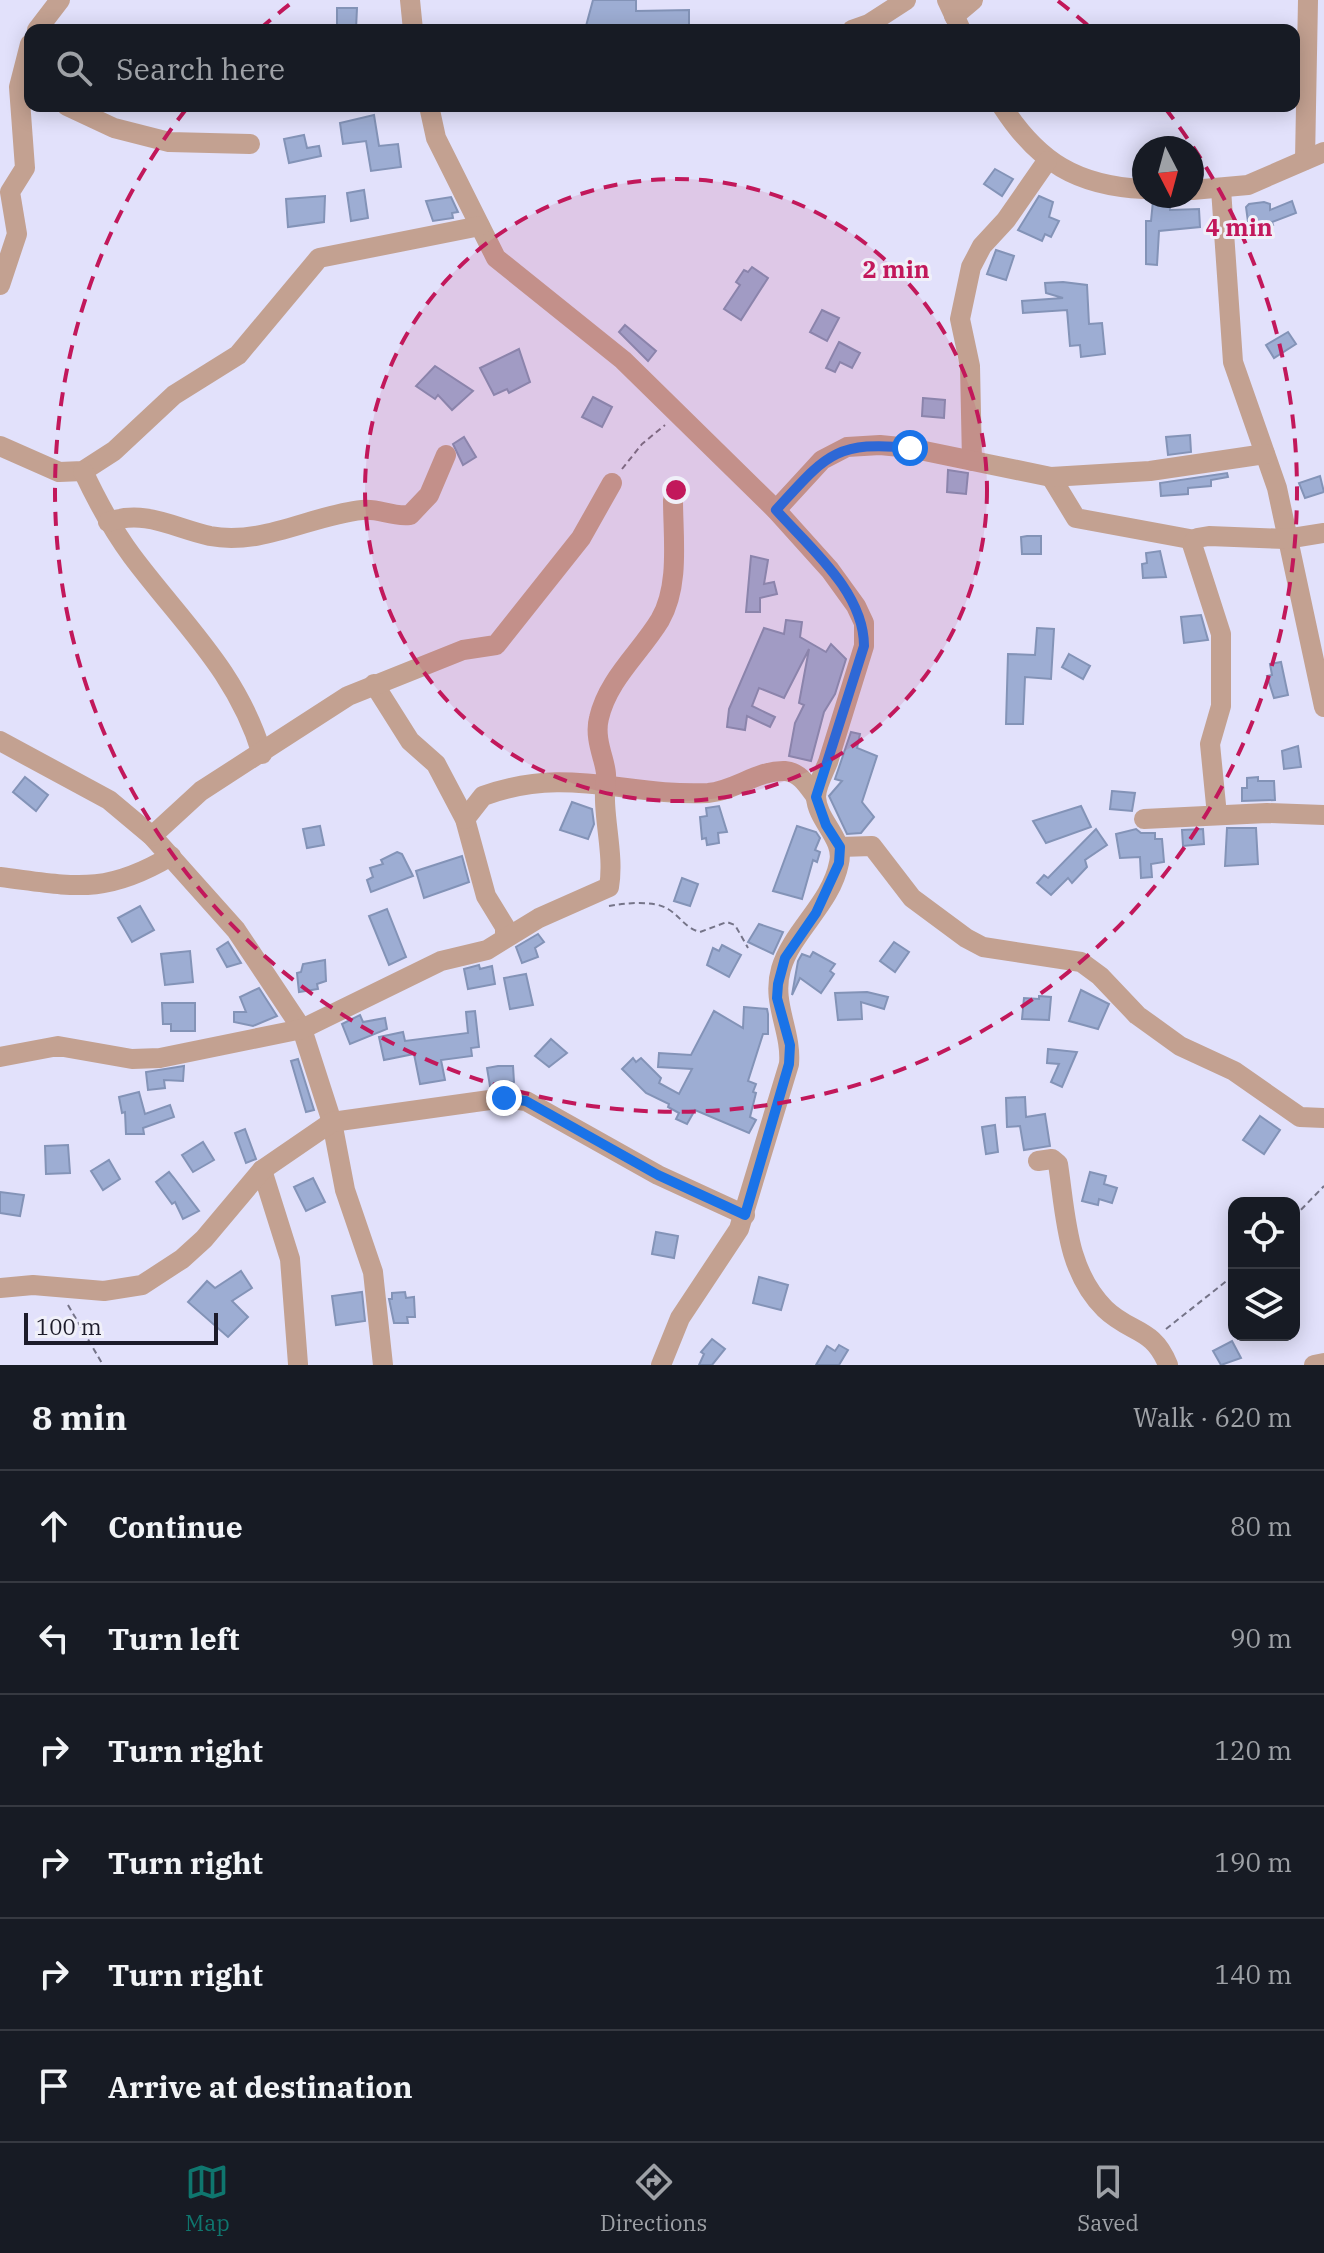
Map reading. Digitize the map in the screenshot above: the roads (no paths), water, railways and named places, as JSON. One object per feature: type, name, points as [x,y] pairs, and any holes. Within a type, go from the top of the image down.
[{"type":"street","points":[[42,24],[60,0]]},
{"type":"street","points":[[410,0],[412,24]]},
{"type":"street","points":[[869,24],[906,0]]},
{"type":"street","points":[[954,15],[973,0]]},
{"type":"street","points":[[1204,190],[1221,189],[1269,178],[1314,156],[1308,0]]},
{"type":"street","points":[[0,285],[17,234],[10,192],[25,168],[16,86],[24,62]]},
{"type":"street","points":[[80,112],[114,128],[169,142],[250,144]]},
{"type":"street","points":[[430,112],[436,138],[496,258],[623,360],[776,510],[830,570],[864,623],[864,646],[816,797]]},
{"type":"street","points":[[1007,112],[1047,161],[1108,187],[1132,188]]},
{"type":"street","points":[[972,461],[970,366],[960,319],[971,267],[982,246],[1006,220],[1047,161]]},
{"type":"street","points":[[1221,189],[1233,362],[1284,518],[1324,707]]},
{"type":"street","points":[[0,446],[59,472],[83,471],[114,451],[174,395],[238,355],[319,258],[480,226]]},
{"type":"street","points":[[776,510],[822,460],[847,447],[880,445],[910,448],[1051,477],[1150,471],[1265,454]]},
{"type":"street","points":[[108,522],[147,517],[213,536],[274,532],[360,510],[375,509],[391,517],[410,515],[429,495],[446,455]]},
{"type":"street","points":[[83,471],[108,522],[206,646],[250,715],[262,754]]},
{"type":"street","points":[[1051,477],[1076,518],[1195,540],[1209,536],[1286,539],[1324,533]]},
{"type":"street","points":[[152,836],[201,791],[348,696],[463,650],[496,645],[581,538],[612,483]]},
{"type":"street","points":[[0,1057],[58,1046],[132,1059],[160,1058],[302,1029],[430,965],[487,950],[539,918],[609,887],[611,875],[604,783],[607,777],[599,748],[599,719],[624,665],[661,618],[673,575],[673,500]]},
{"type":"street","points":[[1195,540],[1191,551],[1221,634],[1221,706],[1210,744],[1217,815]]},
{"type":"street","points":[[374,684],[410,741],[436,764],[465,819],[486,896],[505,927],[505,938]]},
{"type":"street","points":[[0,741],[109,800],[152,836],[236,930],[302,1029],[332,1122],[345,1190],[373,1272],[383,1365]]},
{"type":"street","points":[[465,819],[483,796],[499,790],[559,780],[709,793],[752,778],[786,771],[800,776],[816,797],[826,825],[840,847],[835,876],[781,969],[777,998],[790,1045],[789,1064],[745,1215],[680,1318],[661,1365]]},
{"type":"street","points":[[1144,819],[1324,815]]},
{"type":"street","points":[[840,847],[872,846],[912,898],[966,938],[983,947],[1081,962],[1100,976],[1137,1015],[1180,1046],[1234,1071],[1300,1117],[1324,1118]]},
{"type":"street","points":[[0,877],[87,887],[105,885],[133,877],[171,856]]},
{"type":"street","points":[[0,1288],[60,1286],[104,1291],[155,1279],[204,1239],[262,1170],[332,1122],[504,1098],[526,1101],[658,1175],[745,1215]]},
{"type":"street","points":[[1038,1161],[1052,1159],[1058,1164],[1072,1254],[1089,1290],[1121,1322],[1154,1339],[1168,1365]]},
{"type":"street","points":[[262,1170],[290,1259],[298,1365],[280,1365]]},
{"type":"street","points":[[1314,1365],[1324,1363]]}]
